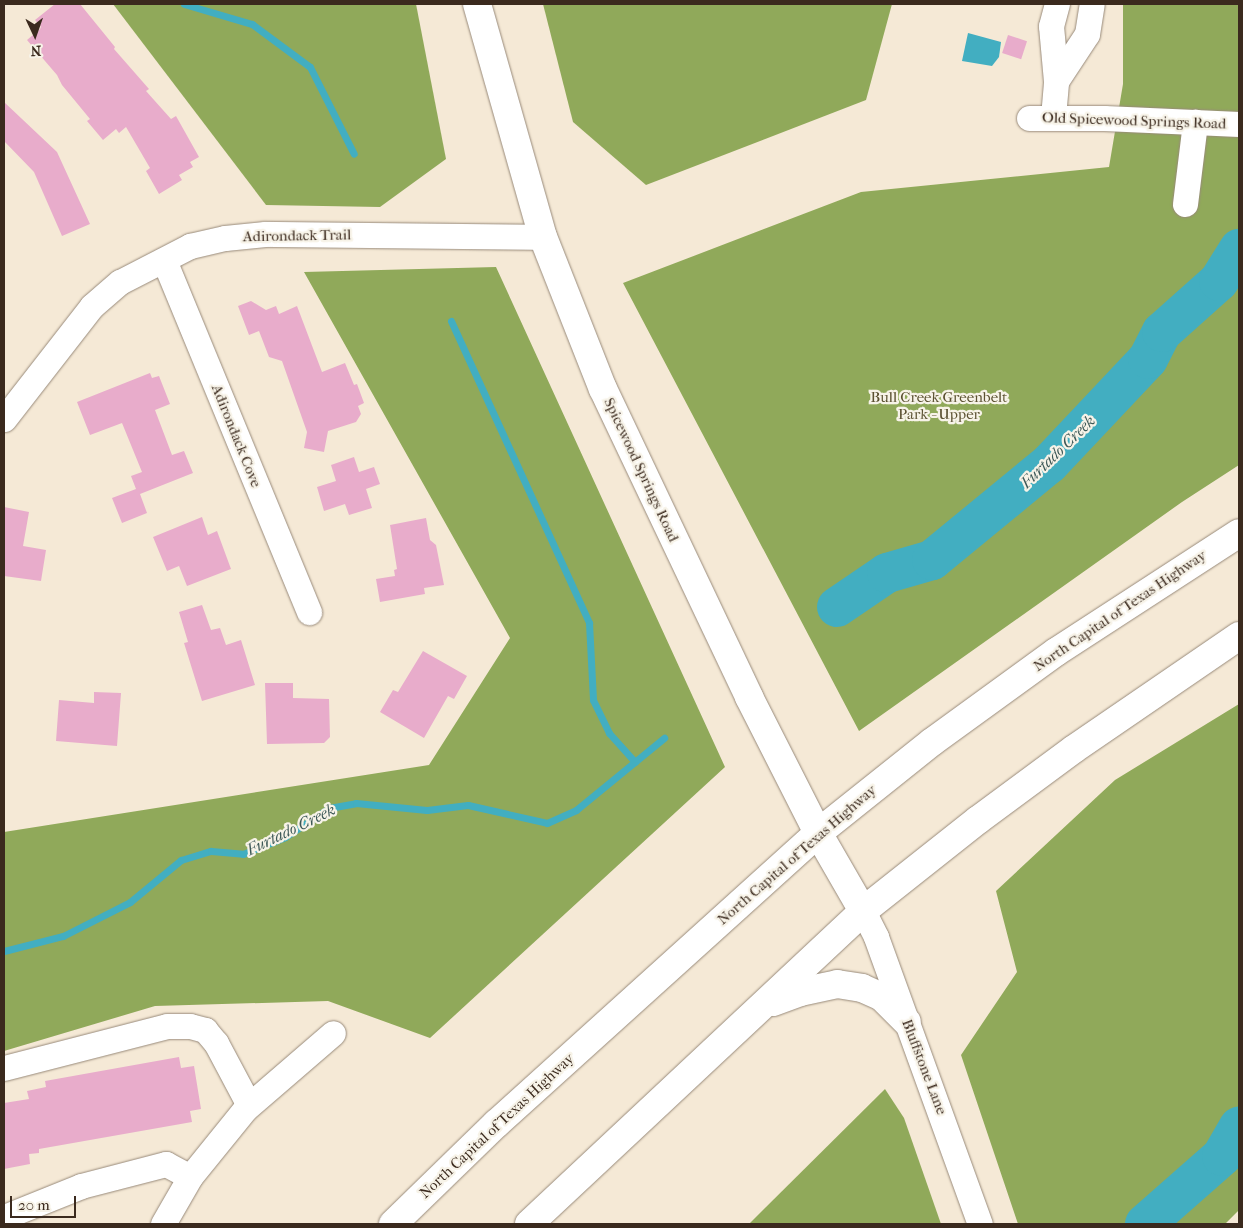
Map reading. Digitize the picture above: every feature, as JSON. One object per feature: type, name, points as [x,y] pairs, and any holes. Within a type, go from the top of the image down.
[{"type":"main road","name":"Spicewood Springs Road","points":[[477,4],[543,237],[603,389],[745,689],[818,833],[863,911]]},
{"type":"main road","name":"North Capital of Texas Highway","points":[[393,1224],[496,1124],[818,833],[932,742],[1056,652],[1239,533]]},
{"type":"main road","points":[[529,1224],[863,911],[978,820],[1074,749],[1239,636]]},
{"type":"main road","points":[[762,1006],[800,992],[837,984],[862,988],[882,996],[907,1022]]},
{"type":"street","points":[[1056,81],[1051,26],[1057,4]]},
{"type":"street","points":[[1056,81],[1087,34],[1092,4]]},
{"type":"street","name":"Old Spicewood Springs Road","points":[[1056,81],[1041,118],[1239,124]]},
{"type":"street","points":[[1185,204],[1195,122]]},
{"type":"street","name":"Adirondack Trail","points":[[4,419],[92,306],[120,282],[190,246],[225,238],[265,234],[543,237]]},
{"type":"street","name":"Adirondack Cove","points":[[164,260],[309,612]]},
{"type":"street","name":"Bluffstone Lane","points":[[863,911],[876,937],[980,1224]]},
{"type":"street","points":[[4,1068],[167,1026],[190,1026],[205,1030],[216,1043],[249,1105]]},
{"type":"street","points":[[163,1224],[190,1177],[249,1105],[333,1033]]},
{"type":"street","points":[[4,1217],[81,1186],[166,1164],[190,1177]]},
{"type":"green space","points":[[113,4],[416,4],[446,159],[380,207],[266,205]]},
{"type":"green space","points":[[543,4],[892,4],[866,100],[646,185],[573,122]]},
{"type":"green space","name":"Bull Creek Greenbelt Park - Upper","points":[[1123,4],[1239,4],[1239,465],[1182,502],[859,731],[623,283],[861,192],[1109,167],[1123,84]]},
{"type":"green space","points":[[496,267],[725,767],[430,1038],[328,1001],[155,1006],[4,1051],[4,832],[429,765],[510,638],[304,272]]},
{"type":"green space","points":[[1239,704],[1239,1210],[1225,1224],[1018,1224],[961,1055],[1017,972],[996,891],[1115,780]]},
{"type":"green space","points":[[885,1089],[904,1118],[941,1224],[749,1224]]},
{"type":"water","points":[[968,33],[1001,42],[999,57],[992,66],[962,61]]},
{"type":"building","points":[[55,4],[80,4],[115,47],[114,49],[149,89],[146,91],[171,119],[176,116],[199,157],[190,162],[193,167],[179,175],[182,180],[159,194],[146,171],[150,168],[126,127],[119,133],[116,129],[103,140],[87,121],[90,119],[62,85],[57,75],[27,40],[41,27],[35,20]]},
{"type":"building","points":[[1008,35],[1027,41],[1021,59],[1002,53]]},
{"type":"building","points":[[4,102],[57,152],[90,224],[62,236],[34,172],[4,141]]},
{"type":"building","points":[[251,301],[266,310],[276,306],[279,314],[297,306],[322,372],[345,363],[354,385],[357,384],[364,403],[358,406],[361,414],[356,422],[328,431],[324,452],[304,448],[307,432],[282,361],[269,357],[259,331],[249,335],[238,306]]},
{"type":"building","points":[[150,373],[152,378],[159,376],[170,404],[155,410],[172,455],[184,451],[193,473],[140,494],[147,513],[122,523],[112,498],[136,489],[131,476],[142,472],[122,423],[90,435],[77,402]]},
{"type":"building","points":[[354,457],[359,472],[374,467],[380,484],[366,489],[372,508],[349,515],[345,504],[324,511],[317,487],[336,481],[331,465]]},
{"type":"building","points":[[4,507],[29,512],[23,546],[46,550],[41,581],[4,576]]},
{"type":"building","points":[[202,517],[208,535],[217,531],[231,569],[187,586],[179,566],[167,571],[153,537]]},
{"type":"building","points":[[426,518],[430,540],[436,545],[444,585],[424,588],[425,594],[380,602],[376,579],[395,576],[394,570],[397,569],[390,525]]},
{"type":"building","points":[[202,605],[211,630],[220,628],[226,645],[241,640],[255,685],[202,701],[184,643],[188,642],[179,612]]},
{"type":"building","points":[[423,651],[467,676],[454,699],[448,696],[424,738],[380,712],[393,690],[398,692]]},
{"type":"building","points":[[265,683],[293,683],[293,698],[329,699],[330,737],[324,743],[267,744]]},
{"type":"building","points":[[94,692],[121,693],[117,746],[56,741],[59,700],[94,703]]},
{"type":"building","points":[[179,1057],[181,1068],[194,1066],[201,1109],[190,1111],[192,1122],[39,1149],[39,1153],[29,1154],[30,1164],[4,1169],[4,1103],[29,1099],[27,1091],[46,1087],[45,1081]]},
{"type":"waterway","points":[[184,4],[252,24],[310,67],[354,154]]},
{"type":"waterway","name":"Furtado Creek","points":[[837,607],[887,573],[932,560],[1049,464],[1148,359],[1162,332],[1219,281],[1239,249]]},
{"type":"waterway","points":[[451,321],[589,623],[593,700],[609,733],[635,762]]},
{"type":"waterway","name":"Furtado Creek","points":[[4,951],[63,936],[130,902],[181,860],[211,851],[243,854],[285,837],[329,808],[356,803],[427,810],[468,805],[547,823],[576,810],[664,738]]},
{"type":"waterway","points":[[1145,1224],[1222,1156],[1239,1127]]}]
